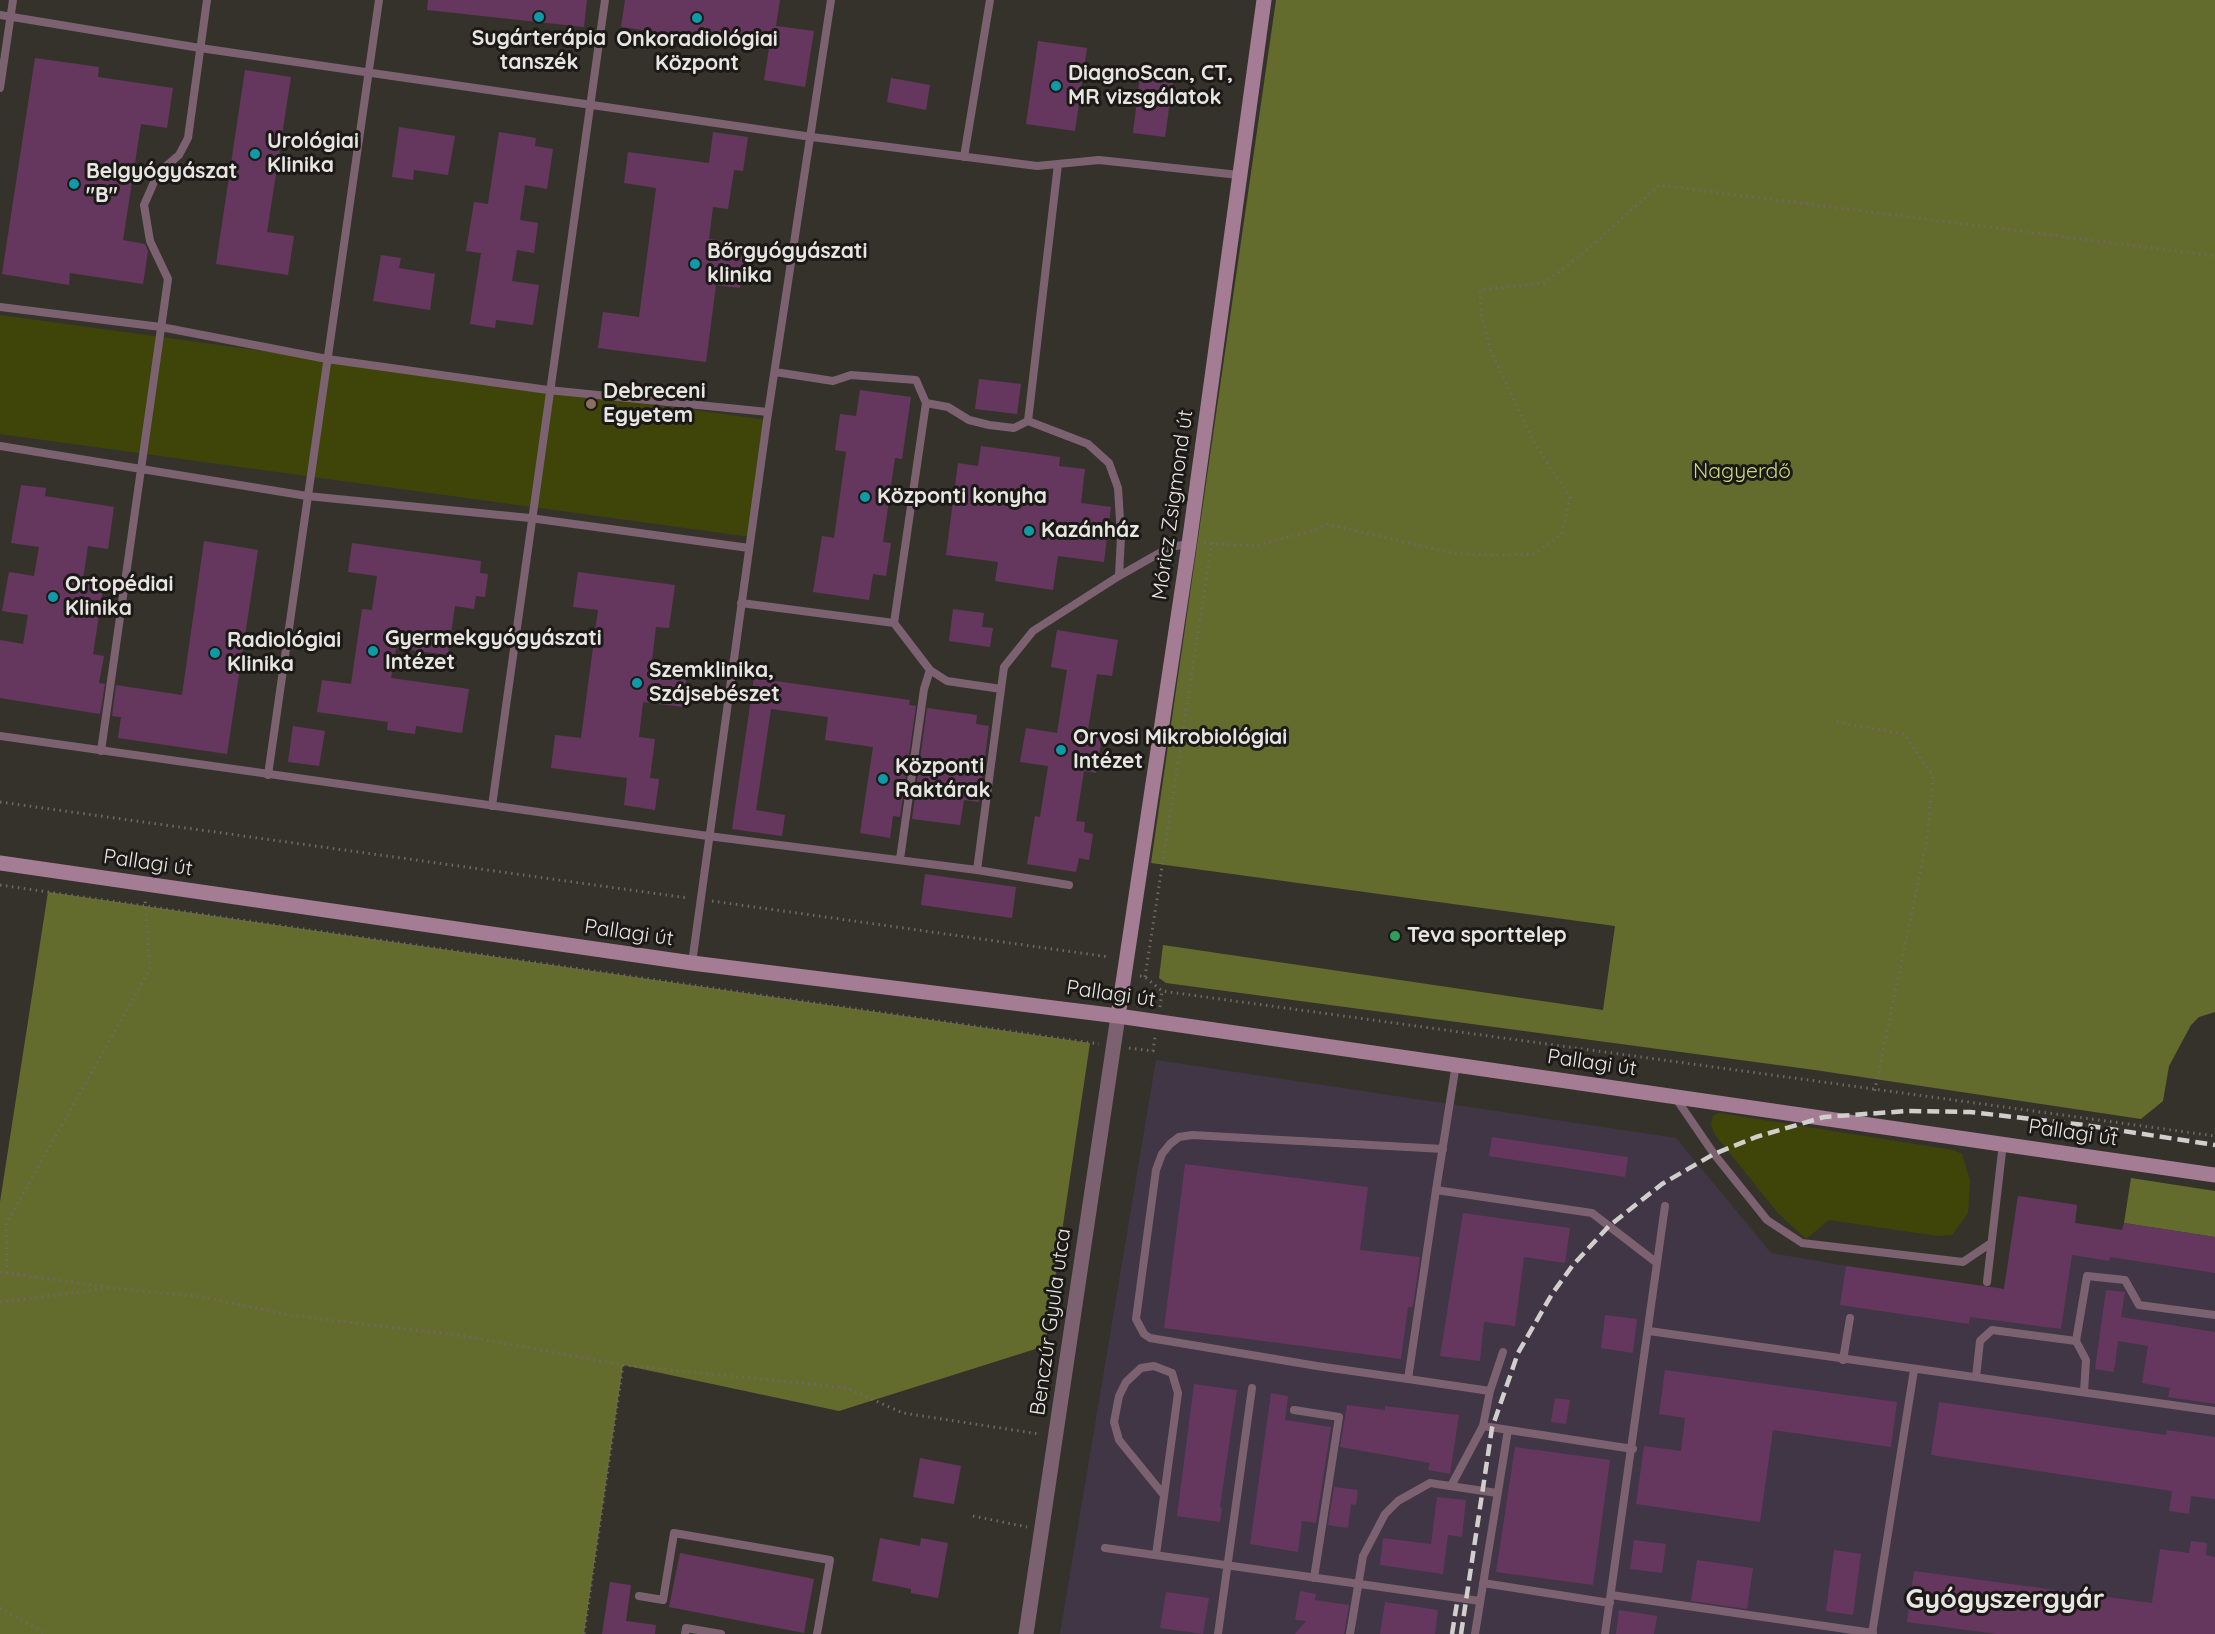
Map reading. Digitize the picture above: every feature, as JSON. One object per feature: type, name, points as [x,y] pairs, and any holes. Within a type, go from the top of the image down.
[{"type":"street","name":"Móricz Zsigmond út","points":[[1118,1016],[1189,544],[1264,0]]},
{"type":"street","name":"Pallagi út","points":[[0,863],[692,963],[1118,1016],[2215,1175]]},
{"type":"street","name":"Benczúr Gyula utca","points":[[1026,1634],[1118,1016]]},
{"type":"lane","points":[[0,88],[12,0]]},
{"type":"lane","points":[[101,751],[168,279],[150,241],[144,205],[158,173],[179,155],[188,138],[207,0]]},
{"type":"lane","points":[[268,775],[379,0]]},
{"type":"lane","points":[[492,806],[530,518],[605,0]]},
{"type":"lane","points":[[692,963],[748,548],[831,0]]},
{"type":"lane","points":[[983,0],[987,9]]},
{"type":"lane","points":[[964,157],[990,0]]},
{"type":"lane","points":[[0,15],[201,48],[964,157],[1037,166],[1100,160],[1239,176]]},
{"type":"lane","points":[[1028,421],[1058,164]]},
{"type":"lane","points":[[0,307],[161,327],[327,359],[548,390],[768,412]]},
{"type":"lane","points":[[775,372],[833,381],[851,375],[916,380],[926,404],[894,623]]},
{"type":"lane","points":[[926,404],[948,407],[969,420],[989,425],[1014,428],[1028,421],[1088,444],[1109,463],[1118,488],[1121,536],[1119,576]]},
{"type":"lane","points":[[0,446],[307,496],[530,518],[748,548]]},
{"type":"lane","points":[[977,870],[1004,667],[1033,631],[1119,576],[1170,548],[1189,544]]},
{"type":"lane","points":[[741,603],[894,623],[930,670],[947,681],[1001,688]]},
{"type":"lane","points":[[900,859],[924,689],[930,670]]},
{"type":"lane","points":[[0,736],[708,836],[900,859],[1069,885]]},
{"type":"lane","points":[[1408,1379],[1456,1064]]},
{"type":"lane","points":[[1674,1096],[1714,1154],[1767,1220],[1802,1243],[1964,1262],[1991,1243]]},
{"type":"lane","points":[[1443,1149],[1192,1135],[1179,1137],[1162,1154],[1156,1170],[1136,1319],[1144,1334],[1150,1338],[1305,1364],[1490,1391]]},
{"type":"lane","points":[[1987,1281],[2002,1143]]},
{"type":"lane","points":[[1436,1190],[1592,1213],[1657,1263]]},
{"type":"lane","points":[[1605,1634],[1633,1449],[1665,1206]]},
{"type":"lane","points":[[2084,1392],[2086,1360],[2076,1341],[2087,1276],[2125,1280],[2139,1305],[2215,1315]]},
{"type":"lane","points":[[1843,1360],[1850,1317]]},
{"type":"lane","points":[[1976,1377],[1980,1341],[1992,1330],[2076,1341]]},
{"type":"lane","points":[[1648,1331],[2215,1411]]},
{"type":"lane","points":[[1451,1486],[1482,1426],[1490,1391],[1503,1352]]},
{"type":"lane","points":[[1156,1555],[1178,1393],[1172,1373],[1154,1366],[1141,1368],[1125,1382],[1119,1396],[1114,1422],[1119,1440],[1163,1494]]},
{"type":"lane","points":[[1483,1583],[1873,1634],[1914,1370]]},
{"type":"lane","points":[[1218,1634],[1252,1388]]},
{"type":"lane","points":[[1294,1410],[1339,1417],[1314,1578]]},
{"type":"lane","points":[[1482,1426],[1633,1449]]},
{"type":"lane","points":[[1475,1634],[1508,1430]]},
{"type":"lane","points":[[1350,1634],[1363,1556],[1385,1514],[1398,1501],[1417,1488],[1430,1484],[1497,1493]]},
{"type":"lane","points":[[639,1596],[663,1600],[674,1533],[830,1560],[817,1634]]},
{"type":"lane","points":[[1105,1548],[1480,1601]]},
{"type":"lane","points":[[685,1634],[686,1628],[721,1634]]},
{"type":"path","points":[[1146,977],[1212,542],[1256,546],[1318,529],[1326,524],[1457,554],[1513,555],[1534,554],[1562,534],[1570,497],[1533,441],[1491,351],[1481,314],[1480,290],[1544,283],[1585,252],[1659,185],[2215,256]]},
{"type":"path","points":[[1837,722],[1904,734],[1933,776],[1927,840],[1874,1094]]},
{"type":"path","points":[[0,802],[1114,957],[1112,973],[1146,977],[1162,991],[2215,1136]]},
{"type":"path","points":[[7,1273],[6,1224],[150,969],[147,906],[140,883]]},
{"type":"path","points":[[0,885],[1090,1043]]},
{"type":"path","points":[[0,1267],[7,1273]]},
{"type":"path","points":[[0,1272],[112,1288],[203,1297],[289,1315],[458,1335],[623,1365],[846,1388],[903,1413],[1055,1437]]},
{"type":"path","points":[[0,1302],[112,1288]]},
{"type":"path","points":[[584,1634],[623,1365]]},
{"type":"path","points":[[973,1516],[1041,1530]]},
{"type":"path","points":[[0,1608],[46,1634]]},
{"type":"shaded area","points":[[1156,1060],[1676,1138],[1771,1253],[1846,1266],[2004,1289],[2018,1196],[2077,1205],[2075,1223],[2122,1230],[2124,1223],[2215,1237],[2215,1634],[1060,1634]]},
{"type":"green space","name":"Nagyerdő","points":[[1276,0],[2215,0],[2215,1012],[2199,1017],[2191,1025],[2169,1066],[2163,1101],[2141,1119],[1815,1070],[1166,983],[1159,978],[1163,945],[1603,1010],[1615,926],[1151,863]]},
{"type":"green space","points":[[0,315],[767,420],[751,537],[0,434]]},
{"type":"green space","points":[[48,892],[1090,1043],[1045,1346],[839,1411],[623,1365],[584,1634],[0,1634],[0,1202]]},
{"type":"green space","points":[[1719,1113],[1953,1150],[1962,1154],[1970,1180],[1968,1213],[1952,1235],[1938,1236],[1829,1220],[1806,1239],[1778,1213],[1715,1135],[1711,1125],[1713,1116]]},
{"type":"green space","points":[[2131,1178],[2215,1191],[2215,1237],[2124,1223]]},
{"type":"building","name":"Sugárterápia tanszék","points":[[428,0],[587,0],[584,27],[427,10]]},
{"type":"building","name":"Onkoradiológiai Központ","points":[[625,0],[780,0],[776,26],[814,31],[805,87],[764,80],[769,48],[621,27]]},
{"type":"building","name":"DiagnoScan, CT, MR vizsgálatok","points":[[1038,41],[1087,48],[1075,131],[1026,124]]},
{"type":"building","name":"Belgyógyászat \"B\"","points":[[35,58],[99,67],[98,77],[173,88],[167,128],[141,124],[123,240],[145,244],[148,251],[143,284],[70,273],[69,285],[2,274]]},
{"type":"building","name":"Urológiai Klinika","points":[[245,70],[291,77],[267,232],[294,236],[288,275],[216,264]]},
{"type":"building","points":[[1140,76],[1173,80],[1165,137],[1133,133]]},
{"type":"building","points":[[891,78],[930,85],[926,110],[887,102]]},
{"type":"building","points":[[399,127],[455,136],[448,175],[414,170],[413,180],[392,177]]},
{"type":"building","points":[[499,132],[536,138],[535,146],[553,149],[547,189],[525,185],[520,220],[538,223],[534,253],[517,250],[512,281],[539,285],[533,325],[496,320],[495,328],[470,324],[481,253],[466,251],[474,202],[488,204]]},
{"type":"building","name":"Bőrgyógyászati klinika","points":[[713,132],[748,137],[743,171],[734,170],[728,209],[713,207],[709,239],[746,244],[740,288],[716,285],[706,362],[598,348],[603,312],[639,317],[656,188],[624,183],[628,152],[709,163]]},
{"type":"building","points":[[381,255],[401,258],[399,268],[435,274],[430,310],[373,301]]},
{"type":"building","points":[[979,379],[1021,384],[1017,414],[975,409]]},
{"type":"building","name":"Központi konyha","points":[[860,390],[911,397],[902,459],[895,458],[883,542],[891,543],[886,576],[873,574],[869,600],[813,592],[822,536],[834,538],[846,452],[835,450],[840,414],[856,416]]},
{"type":"building","name":"Kazánház","points":[[981,446],[1060,457],[1059,466],[1085,469],[1081,503],[1111,507],[1104,562],[1058,556],[1053,590],[995,581],[998,562],[946,555],[958,463],[978,466]]},
{"type":"building","name":"Ortopédiai Klinika","points":[[21,485],[46,488],[45,496],[114,507],[108,549],[88,546],[83,579],[104,583],[93,654],[104,656],[99,683],[105,684],[100,714],[0,698],[0,640],[23,644],[28,615],[2,611],[9,572],[34,576],[39,547],[11,543]]},
{"type":"building","name":"Radiológiai Klinika","points":[[204,541],[258,550],[227,754],[118,738],[121,717],[112,716],[116,685],[182,695]]},
{"type":"building","name":"Gyermekgyógyászati Intézet","points":[[352,543],[481,561],[480,573],[488,574],[485,597],[476,596],[474,609],[455,606],[448,655],[396,648],[391,678],[469,689],[462,733],[416,726],[415,734],[387,730],[388,722],[317,712],[322,680],[351,684],[362,609],[372,610],[377,576],[348,572]]},
{"type":"building","name":"Szemklinika, Szájsebészet","points":[[578,572],[675,585],[669,628],[656,627],[652,660],[688,665],[683,707],[643,702],[639,737],[655,739],[650,778],[659,779],[655,810],[624,805],[627,778],[551,768],[555,735],[581,738],[598,610],[573,607]]},
{"type":"building","points":[[953,609],[984,613],[982,627],[993,628],[990,647],[949,641]]},
{"type":"building","name":"Orvosi Mikrobiológiai Intézet","points":[[1057,630],[1118,640],[1112,676],[1097,674],[1087,736],[1102,738],[1096,773],[1084,771],[1076,821],[1085,822],[1084,832],[1093,834],[1089,860],[1079,858],[1076,872],[1027,864],[1035,816],[1040,817],[1048,766],[1020,762],[1026,728],[1057,733],[1067,670],[1051,667]]},
{"type":"building","name":"Központi Raktárak","points":[[754,678],[910,700],[909,705],[916,706],[900,817],[893,816],[890,838],[860,833],[873,747],[825,740],[828,717],[771,709],[756,810],[785,815],[782,836],[732,829]]},
{"type":"building","points":[[927,708],[977,715],[976,724],[989,726],[979,802],[964,800],[960,825],[912,819]]},
{"type":"building","points":[[293,726],[325,731],[319,766],[288,762]]},
{"type":"building","points":[[925,874],[1016,887],[1012,918],[921,905]]},
{"type":"building","points":[[1492,1137],[1628,1157],[1625,1177],[1489,1156]]},
{"type":"building","points":[[1185,1164],[1368,1187],[1360,1250],[1420,1257],[1413,1307],[1408,1307],[1401,1359],[1164,1328]]},
{"type":"building","points":[[2018,1196],[2077,1205],[2075,1223],[2122,1230],[2124,1223],[2215,1237],[2215,1273],[2110,1257],[2109,1261],[2072,1255],[2061,1329],[1970,1317],[1969,1324],[1840,1305],[1846,1266],[2004,1289]]},
{"type":"building","points":[[1463,1213],[1570,1228],[1565,1263],[1524,1257],[1515,1326],[1484,1322],[1480,1361],[1440,1356]]},
{"type":"building","points":[[2106,1290],[2125,1292],[2121,1317],[2215,1332],[2215,1404],[2168,1397],[2170,1388],[2142,1383],[2148,1346],[2118,1341],[2114,1372],[2095,1369]]},
{"type":"building","points":[[1605,1315],[1637,1319],[1633,1353],[1601,1348]]},
{"type":"building","points":[[1665,1370],[1897,1402],[1891,1447],[1773,1430],[1760,1522],[1636,1504],[1644,1446],[1681,1451],[1685,1418],[1659,1414]]},
{"type":"building","points":[[1194,1384],[1237,1390],[1220,1507],[1222,1508],[1220,1522],[1177,1516]]},
{"type":"building","points":[[1271,1393],[1288,1396],[1285,1420],[1331,1427],[1316,1523],[1302,1521],[1298,1552],[1250,1544]]},
{"type":"building","points":[[1555,1398],[1570,1400],[1566,1424],[1551,1422]]},
{"type":"building","points":[[1939,1402],[2166,1435],[2167,1430],[2215,1437],[2215,1499],[2191,1496],[2189,1514],[2169,1511],[2172,1491],[1931,1455]]},
{"type":"building","points":[[1347,1405],[1385,1410],[1385,1406],[1459,1415],[1450,1474],[1428,1470],[1430,1463],[1340,1447]]},
{"type":"building","points":[[1515,1447],[1610,1460],[1593,1585],[1496,1572]]},
{"type":"building","points":[[920,1458],[961,1466],[954,1504],[913,1497]]},
{"type":"building","points":[[1334,1487],[1358,1490],[1356,1505],[1351,1504],[1348,1528],[1328,1525]]},
{"type":"building","points":[[1437,1497],[1466,1500],[1462,1537],[1448,1535],[1443,1574],[1380,1565],[1383,1538],[1431,1544]]},
{"type":"building","points":[[880,1538],[920,1546],[921,1538],[948,1543],[938,1598],[911,1593],[911,1589],[872,1581]]},
{"type":"building","points":[[1634,1540],[1666,1544],[1662,1573],[1630,1569]]},
{"type":"building","points":[[2191,1541],[2207,1543],[2206,1555],[2215,1557],[2215,1634],[1997,1634],[1907,1622],[1914,1571],[2152,1603],[2160,1549],[2189,1553]]},
{"type":"building","points":[[1834,1550],[1861,1554],[1853,1615],[1826,1611]]},
{"type":"building","points":[[680,1553],[814,1579],[804,1633],[669,1607]]},
{"type":"building","points":[[1697,1560],[1753,1568],[1747,1609],[1691,1601]]},
{"type":"building","points":[[610,1582],[631,1585],[626,1621],[656,1625],[655,1634],[602,1634]]},
{"type":"building","points":[[1300,1591],[1316,1594],[1315,1600],[1349,1605],[1344,1634],[1295,1634],[1306,1621],[1295,1620]]},
{"type":"building","points":[[1166,1592],[1209,1598],[1203,1634],[1160,1628]]},
{"type":"building","points":[[1385,1602],[1438,1610],[1435,1634],[1380,1634]]},
{"type":"building","points":[[1619,1610],[1657,1616],[1654,1634],[1616,1634]]},
{"type":"railway","points":[[1461,1634],[1492,1428],[1518,1353],[1552,1294],[1573,1265],[1609,1226],[1662,1184],[1714,1154],[1756,1137],[1824,1117],[1907,1111],[1970,1112],[2084,1125],[2215,1145]]},
{"type":"railway","points":[[1452,1634],[1457,1603]]},
{"type":"place","name":"Sugárterápia tanszék","points":[[539,17]]},
{"type":"place","name":"Onkoradiológiai Központ","points":[[697,18]]},
{"type":"place","name":"DiagnoScan, CT, MR vizsgálatok","points":[[1056,86]]},
{"type":"place","name":"Urológiai Klinika","points":[[255,154]]},
{"type":"place","name":"Belgyógyászat \"B\"","points":[[74,184]]},
{"type":"place","name":"Bőrgyógyászati klinika","points":[[695,264]]},
{"type":"place","name":"Debreceni Egyetem","points":[[591,404]]},
{"type":"place","name":"Központi konyha","points":[[865,497]]},
{"type":"place","name":"Kazánház","points":[[1029,531]]},
{"type":"place","name":"Ortopédiai Klinika","points":[[53,597]]},
{"type":"place","name":"Gyermekgyógyászati Intézet","points":[[373,651]]},
{"type":"place","name":"Radiológiai Klinika","points":[[215,653]]},
{"type":"place","name":"Szemklinika, Szájsebészet","points":[[637,683]]},
{"type":"place","name":"Orvosi Mikrobiológiai Intézet","points":[[1061,750]]},
{"type":"place","name":"Központi Raktárak","points":[[883,779]]},
{"type":"place","name":"Teva sporttelep","points":[[1395,936]]},
{"type":"district","name":"Gyógyszergyár","points":[[2005,1600]]}]
